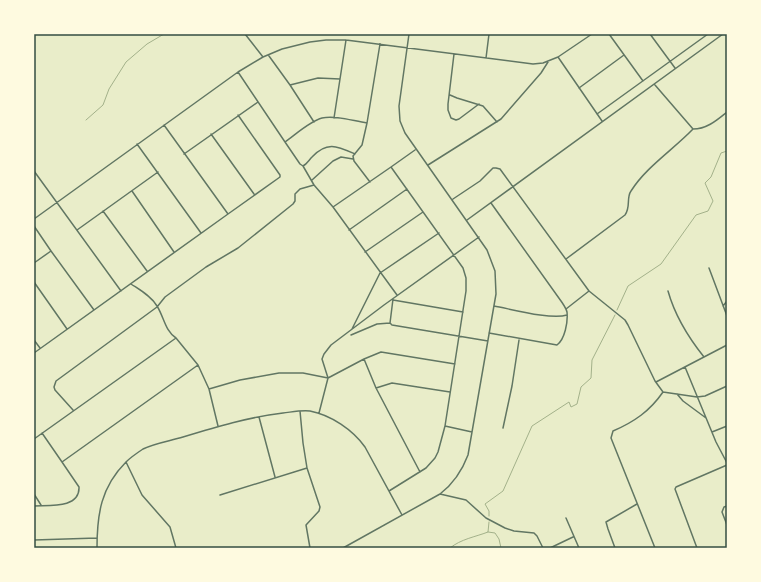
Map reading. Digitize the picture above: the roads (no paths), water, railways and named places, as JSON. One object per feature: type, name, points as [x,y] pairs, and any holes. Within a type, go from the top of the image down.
[{"type":"street","points":[[245,34],[263,57]]},
{"type":"street","points":[[343,548],[440,494],[453,482],[462,470],[468,455],[473,432],[496,286],[495,271],[491,257],[479,236],[452,200],[402,127],[399,114],[406,48],[409,34]]},
{"type":"street","points":[[486,58],[489,34]]},
{"type":"street","points":[[34,219],[238,72],[263,57],[282,49],[310,42],[346,40],[533,64],[548,62],[558,57],[592,34]]},
{"type":"street","points":[[609,34],[642,81]]},
{"type":"street","points":[[651,34],[675,69]]},
{"type":"street","points":[[597,114],[708,34]]},
{"type":"street","points":[[467,220],[722,34]]},
{"type":"street","points":[[334,118],[346,40]]},
{"type":"street","points":[[353,159],[362,144],[367,123],[380,44]]},
{"type":"street","points":[[454,54],[448,110],[451,118],[459,119],[480,104]]},
{"type":"street","points":[[268,55],[290,84],[314,122]]},
{"type":"street","points":[[579,88],[624,55]]},
{"type":"street","points":[[558,57],[602,122]]},
{"type":"street","points":[[428,165],[497,122],[508,112],[541,74],[548,62]]},
{"type":"street","points":[[238,72],[300,164],[303,166],[314,185],[333,207],[397,295]]},
{"type":"street","points":[[290,84],[318,78],[340,79]]},
{"type":"street","points":[[655,84],[693,128]]},
{"type":"street","points":[[450,95],[480,104],[486,108],[497,122]]},
{"type":"street","points":[[184,154],[258,101]]},
{"type":"street","points":[[566,259],[625,214],[629,208],[629,194],[640,179],[693,128],[705,127],[727,112]]},
{"type":"street","points":[[34,353],[280,177],[238,116]]},
{"type":"street","points":[[285,142],[322,118],[334,118],[367,123]]},
{"type":"street","points":[[164,125],[228,214]]},
{"type":"street","points":[[211,134],[255,195]]},
{"type":"street","points":[[137,144],[201,233]]},
{"type":"street","points":[[303,166],[316,153],[328,146],[338,147],[355,154]]},
{"type":"street","points":[[333,207],[416,149]]},
{"type":"street","points":[[311,180],[333,161],[341,157],[353,159],[370,182]]},
{"type":"street","points":[[389,491],[420,472],[435,458],[445,426],[466,291],[466,278],[463,268],[391,167]]},
{"type":"street","points":[[452,200],[480,181],[493,168],[500,169],[512,188],[589,291],[625,320],[656,382],[663,392],[697,397],[706,396],[727,386]]},
{"type":"street","points":[[34,171],[121,291]]},
{"type":"street","points":[[77,230],[158,172]]},
{"type":"street","points":[[72,410],[55,390],[54,387],[56,381],[158,307],[165,297],[206,267],[238,248],[293,204],[297,191],[314,185]]},
{"type":"street","points":[[349,230],[407,188]]},
{"type":"street","points":[[132,191],[175,252]]},
{"type":"street","points":[[489,333],[557,345],[560,342],[565,329],[567,316],[566,309],[561,301],[491,203]]},
{"type":"street","points":[[103,211],[147,272]]},
{"type":"street","points":[[365,252],[423,211]]},
{"type":"street","points":[[34,226],[94,310]]},
{"type":"street","points":[[350,331],[380,273],[439,233]]},
{"type":"street","points":[[319,414],[328,378],[322,359],[331,345],[479,236]]},
{"type":"street","points":[[34,263],[51,251]]},
{"type":"street","points":[[709,268],[727,316]]},
{"type":"street","points":[[34,282],[67,329]]},
{"type":"street","points":[[131,284],[148,296],[158,307],[161,317],[172,335],[198,365],[210,390],[218,427]]},
{"type":"street","points":[[566,309],[589,291]]},
{"type":"street","points":[[668,291],[680,322],[690,340],[704,357]]},
{"type":"street","points":[[393,299],[463,312]]},
{"type":"street","points":[[390,323],[393,299]]},
{"type":"street","points":[[723,306],[727,301]]},
{"type":"street","points":[[493,306],[547,316],[567,316]]},
{"type":"street","points":[[351,335],[377,324],[390,323],[392,325],[488,341]]},
{"type":"street","points":[[34,439],[72,410],[176,338]]},
{"type":"street","points":[[503,428],[520,339]]},
{"type":"street","points":[[34,340],[40,348]]},
{"type":"street","points":[[656,382],[727,345]]},
{"type":"street","points":[[210,390],[240,380],[279,373],[303,373],[328,378],[364,359],[382,352],[455,364]]},
{"type":"street","points":[[364,359],[376,388],[420,472]]},
{"type":"street","points":[[62,462],[198,365]]},
{"type":"street","points":[[685,367],[727,464],[676,487],[675,489],[697,548]]},
{"type":"street","points":[[376,388],[392,383],[450,392]]},
{"type":"street","points":[[655,548],[612,442],[612,434],[614,431],[636,420],[653,406],[663,392]]},
{"type":"street","points":[[677,394],[683,401],[706,418]]},
{"type":"street","points":[[300,410],[307,468],[320,508],[306,525],[310,548]]},
{"type":"street","points":[[98,548],[98,515],[103,495],[114,476],[126,462],[137,453],[148,447],[259,416],[300,410],[319,414],[340,424],[358,438],[365,447],[402,515]]},
{"type":"street","points":[[259,416],[275,477]]},
{"type":"street","points":[[445,426],[473,432]]},
{"type":"street","points":[[712,432],[727,426]]},
{"type":"street","points":[[34,506],[71,502],[78,495],[79,487],[42,433]]},
{"type":"street","points":[[126,462],[142,495],[170,527],[176,548]]},
{"type":"street","points":[[220,495],[307,468]]},
{"type":"street","points":[[34,494],[41,505]]},
{"type":"street","points":[[440,494],[466,500],[486,518],[505,528],[514,531],[534,533],[543,548]]},
{"type":"street","points":[[615,548],[606,522],[608,519],[637,504]]},
{"type":"street","points":[[727,506],[724,507],[722,512],[727,525]]},
{"type":"street","points":[[566,518],[579,548]]},
{"type":"street","points":[[550,548],[574,537]]},
{"type":"street","points":[[34,540],[97,538]]},
{"type":"waterway","points":[[86,120],[103,105],[109,89],[126,62],[147,44],[164,34]]},
{"type":"waterway","points":[[617,310],[628,286],[661,264],[696,215],[708,211],[713,201],[705,183],[711,177],[721,153],[727,151]]},
{"type":"waterway","points":[[489,516],[489,511],[485,504],[503,491],[532,426],[569,402],[571,407],[577,404],[581,387],[591,378],[592,360],[615,315]]},
{"type":"waterway","points":[[450,548],[463,540],[488,532],[489,522]]},
{"type":"waterway","points":[[488,532],[495,533],[499,539],[501,548]]}]
